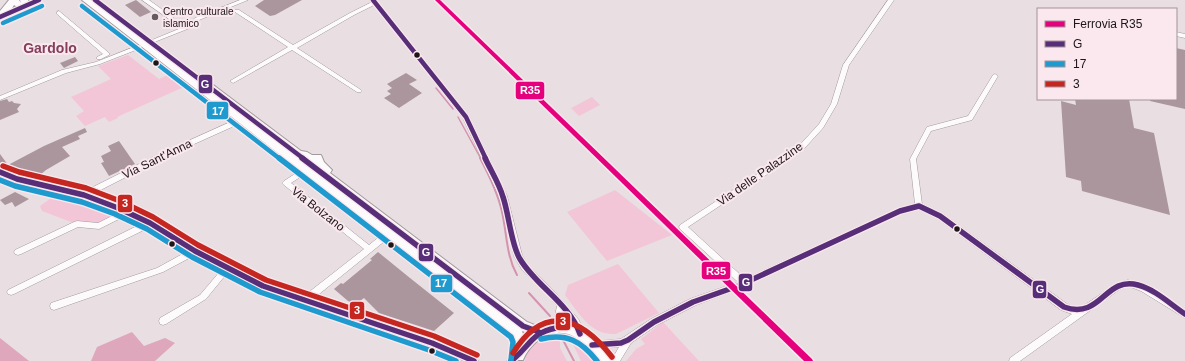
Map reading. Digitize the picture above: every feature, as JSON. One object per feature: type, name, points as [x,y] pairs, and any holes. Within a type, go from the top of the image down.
[{"type":"main road","points":[[0,16],[14,0],[17,4],[24,4]]},
{"type":"main road","name":"Via Bolzano","points":[[86,0],[516,333],[520,341],[516,359]]},
{"type":"main road","points":[[95,0],[277,138],[284,139],[310,159],[318,158],[319,164],[347,186],[353,197],[523,326],[539,332]]},
{"type":"main road","points":[[440,274],[446,286],[474,309],[475,313]]},
{"type":"main road","points":[[516,359],[529,340],[539,332],[552,328],[572,330],[580,334],[606,361]]},
{"type":"street","points":[[0,16],[24,4],[39,0]]},
{"type":"street","points":[[145,0],[171,18]]},
{"type":"street","points":[[155,40],[188,27],[197,19],[243,0]]},
{"type":"street","name":"Via delle Palazzine","points":[[744,283],[683,227],[800,149],[821,126],[834,104],[846,65],[891,0]]},
{"type":"street","points":[[233,81],[374,1],[466,117],[503,196],[518,256],[525,268],[549,291],[576,323],[580,334]]},
{"type":"street","points":[[237,11],[359,91]]},
{"type":"street","points":[[0,98],[79,67],[107,54],[59,13]]},
{"type":"street","points":[[79,67],[98,63],[139,47]]},
{"type":"street","points":[[919,206],[913,159],[929,129],[970,118],[995,76]]},
{"type":"street","name":"Via Sant'Anna","points":[[84,195],[161,156],[230,125]]},
{"type":"street","name":"Via Bolzano","points":[[306,170],[286,183],[369,249]]},
{"type":"street","points":[[0,172],[17,179],[84,195],[127,212],[150,223],[195,251],[264,286],[432,343],[474,361]]},
{"type":"street","points":[[592,345],[621,343],[665,316],[693,302],[744,283],[900,211],[919,206],[940,216],[1064,307],[1073,311],[1082,311]]},
{"type":"street","points":[[18,252],[77,224],[99,226],[127,212]]},
{"type":"street","points":[[11,292],[150,223]]},
{"type":"street","points":[[306,300],[388,234]]},
{"type":"street","points":[[54,306],[160,270],[195,251]]},
{"type":"street","points":[[163,321],[192,305],[203,297],[227,268]]},
{"type":"street","points":[[1013,361],[1117,287],[1128,283],[1144,289],[1185,314]]},
{"type":"street","points":[[552,328],[559,316],[561,306]]},
{"type":"street","points":[[615,361],[628,340]]},
{"type":"shaded area","points":[[128,55],[159,79],[170,74],[186,86],[109,122],[105,117],[85,126],[76,116],[84,111],[71,97],[111,79],[98,66]]},
{"type":"shaded area","points":[[592,97],[600,105],[579,116],[571,108]]},
{"type":"shaded area","points":[[615,190],[672,235],[607,261],[567,212]]},
{"type":"shaded area","points":[[58,193],[115,216],[99,225],[71,222],[42,211],[40,206]]},
{"type":"shaded area","points":[[618,264],[659,313],[616,334],[607,334],[592,327],[586,322],[565,295],[568,285]]},
{"type":"shaded area","points":[[663,322],[699,361],[626,361],[636,349],[645,344],[641,339]]},
{"type":"shaded area","points":[[132,332],[144,346],[165,338],[175,343],[155,361],[91,361],[97,347]]},
{"type":"shaded area","points":[[555,333],[568,336],[579,342],[597,361],[581,361],[570,338],[565,336],[560,339],[560,348],[567,361],[525,361],[529,350],[536,342]]},
{"type":"shaded area","points":[[0,338],[29,361],[0,361]]},
{"type":"building","points":[[136,0],[151,12],[140,17],[125,5]]},
{"type":"building","points":[[264,0],[302,0],[275,15],[270,16],[255,6]]},
{"type":"building","points":[[1177,48],[1185,50],[1185,109],[1150,101],[1177,100]]},
{"type":"building","points":[[75,57],[78,61],[64,68],[60,63]]},
{"type":"building","points":[[406,73],[417,80],[409,84],[422,93],[399,108],[384,98],[391,94],[387,91],[392,88],[387,84]]},
{"type":"building","points":[[7,99],[9,102],[12,101],[14,103],[21,104],[17,109],[19,112],[0,120],[0,101]]},
{"type":"building","points":[[1075,100],[1129,100],[1134,128],[1154,133],[1170,215],[1082,191],[1081,181],[1066,177],[1061,101],[1076,105]]},
{"type":"building","points":[[85,128],[87,132],[78,136],[80,139],[62,147],[70,156],[46,170],[35,179],[0,168],[0,154],[8,165],[44,146]]},
{"type":"building","points":[[119,141],[135,164],[109,176],[101,163],[104,162],[101,156],[111,151],[108,146]]},
{"type":"building","points":[[15,192],[29,199],[15,207],[12,202],[5,205],[0,200]]},
{"type":"building","points":[[378,252],[454,313],[434,331],[379,313],[364,298],[356,304],[348,301],[334,289],[341,283],[343,284],[372,260],[370,259]]},
{"type":"waterway","points":[[436,88],[453,109]]},
{"type":"waterway","points":[[458,117],[481,159]]},
{"type":"waterway","points":[[480,158],[498,198],[504,220],[509,252],[517,275]]},
{"type":"waterway","points":[[529,293],[550,316]]},
{"type":"waterway","points":[[562,338],[574,361]]},
{"type":"tunnel","points":[[139,47],[155,40]]},
{"type":"rail line","name":"R35","points":[[437,0],[809,361]]},
{"type":"transit line","name":"G","points":[[0,17],[39,0]]},
{"type":"transit line","name":"G","points":[[95,0],[523,326],[539,332]]},
{"type":"transit line","name":"G","points":[[373,0],[466,117],[503,196],[518,256],[525,268],[549,291],[576,323],[580,334]]},
{"type":"transit line","name":"17","points":[[3,23],[42,6]]},
{"type":"transit line","name":"17","points":[[82,6],[511,337],[513,342],[511,360]]},
{"type":"transit line","name":"3","points":[[3,166],[19,172],[86,188],[120,201],[153,217],[198,245],[266,280],[434,336],[477,355]]},
{"type":"transit line","name":"G","points":[[0,172],[17,179],[84,195],[118,208],[150,223],[195,251],[263,286],[432,343],[474,361]]},
{"type":"transit line","name":"17","points":[[0,180],[15,186],[82,202],[115,214],[147,229],[192,257],[260,292],[429,350],[456,361]]},
{"type":"transit line","name":"G","points":[[592,345],[621,343],[628,340],[654,322],[693,302],[738,286],[900,211],[919,206],[940,216],[1064,307],[1075,311],[1083,310],[1091,307],[1111,290],[1119,286],[1129,284],[1144,287],[1185,314]]},
{"type":"transit line","name":"3","points":[[513,353],[525,336],[533,330],[551,322],[561,321],[571,322],[586,330],[598,340],[612,357]]},
{"type":"transit line","name":"G","points":[[511,361],[539,333],[556,328]]},
{"type":"transit line","name":"17","points":[[541,339],[558,336],[566,337],[579,343],[597,361]]},
{"type":"place","name":"Centro culturale islamico","points":[[155,17]]},
{"type":"district","name":"Gardolo","points":[[50,48]]}]
